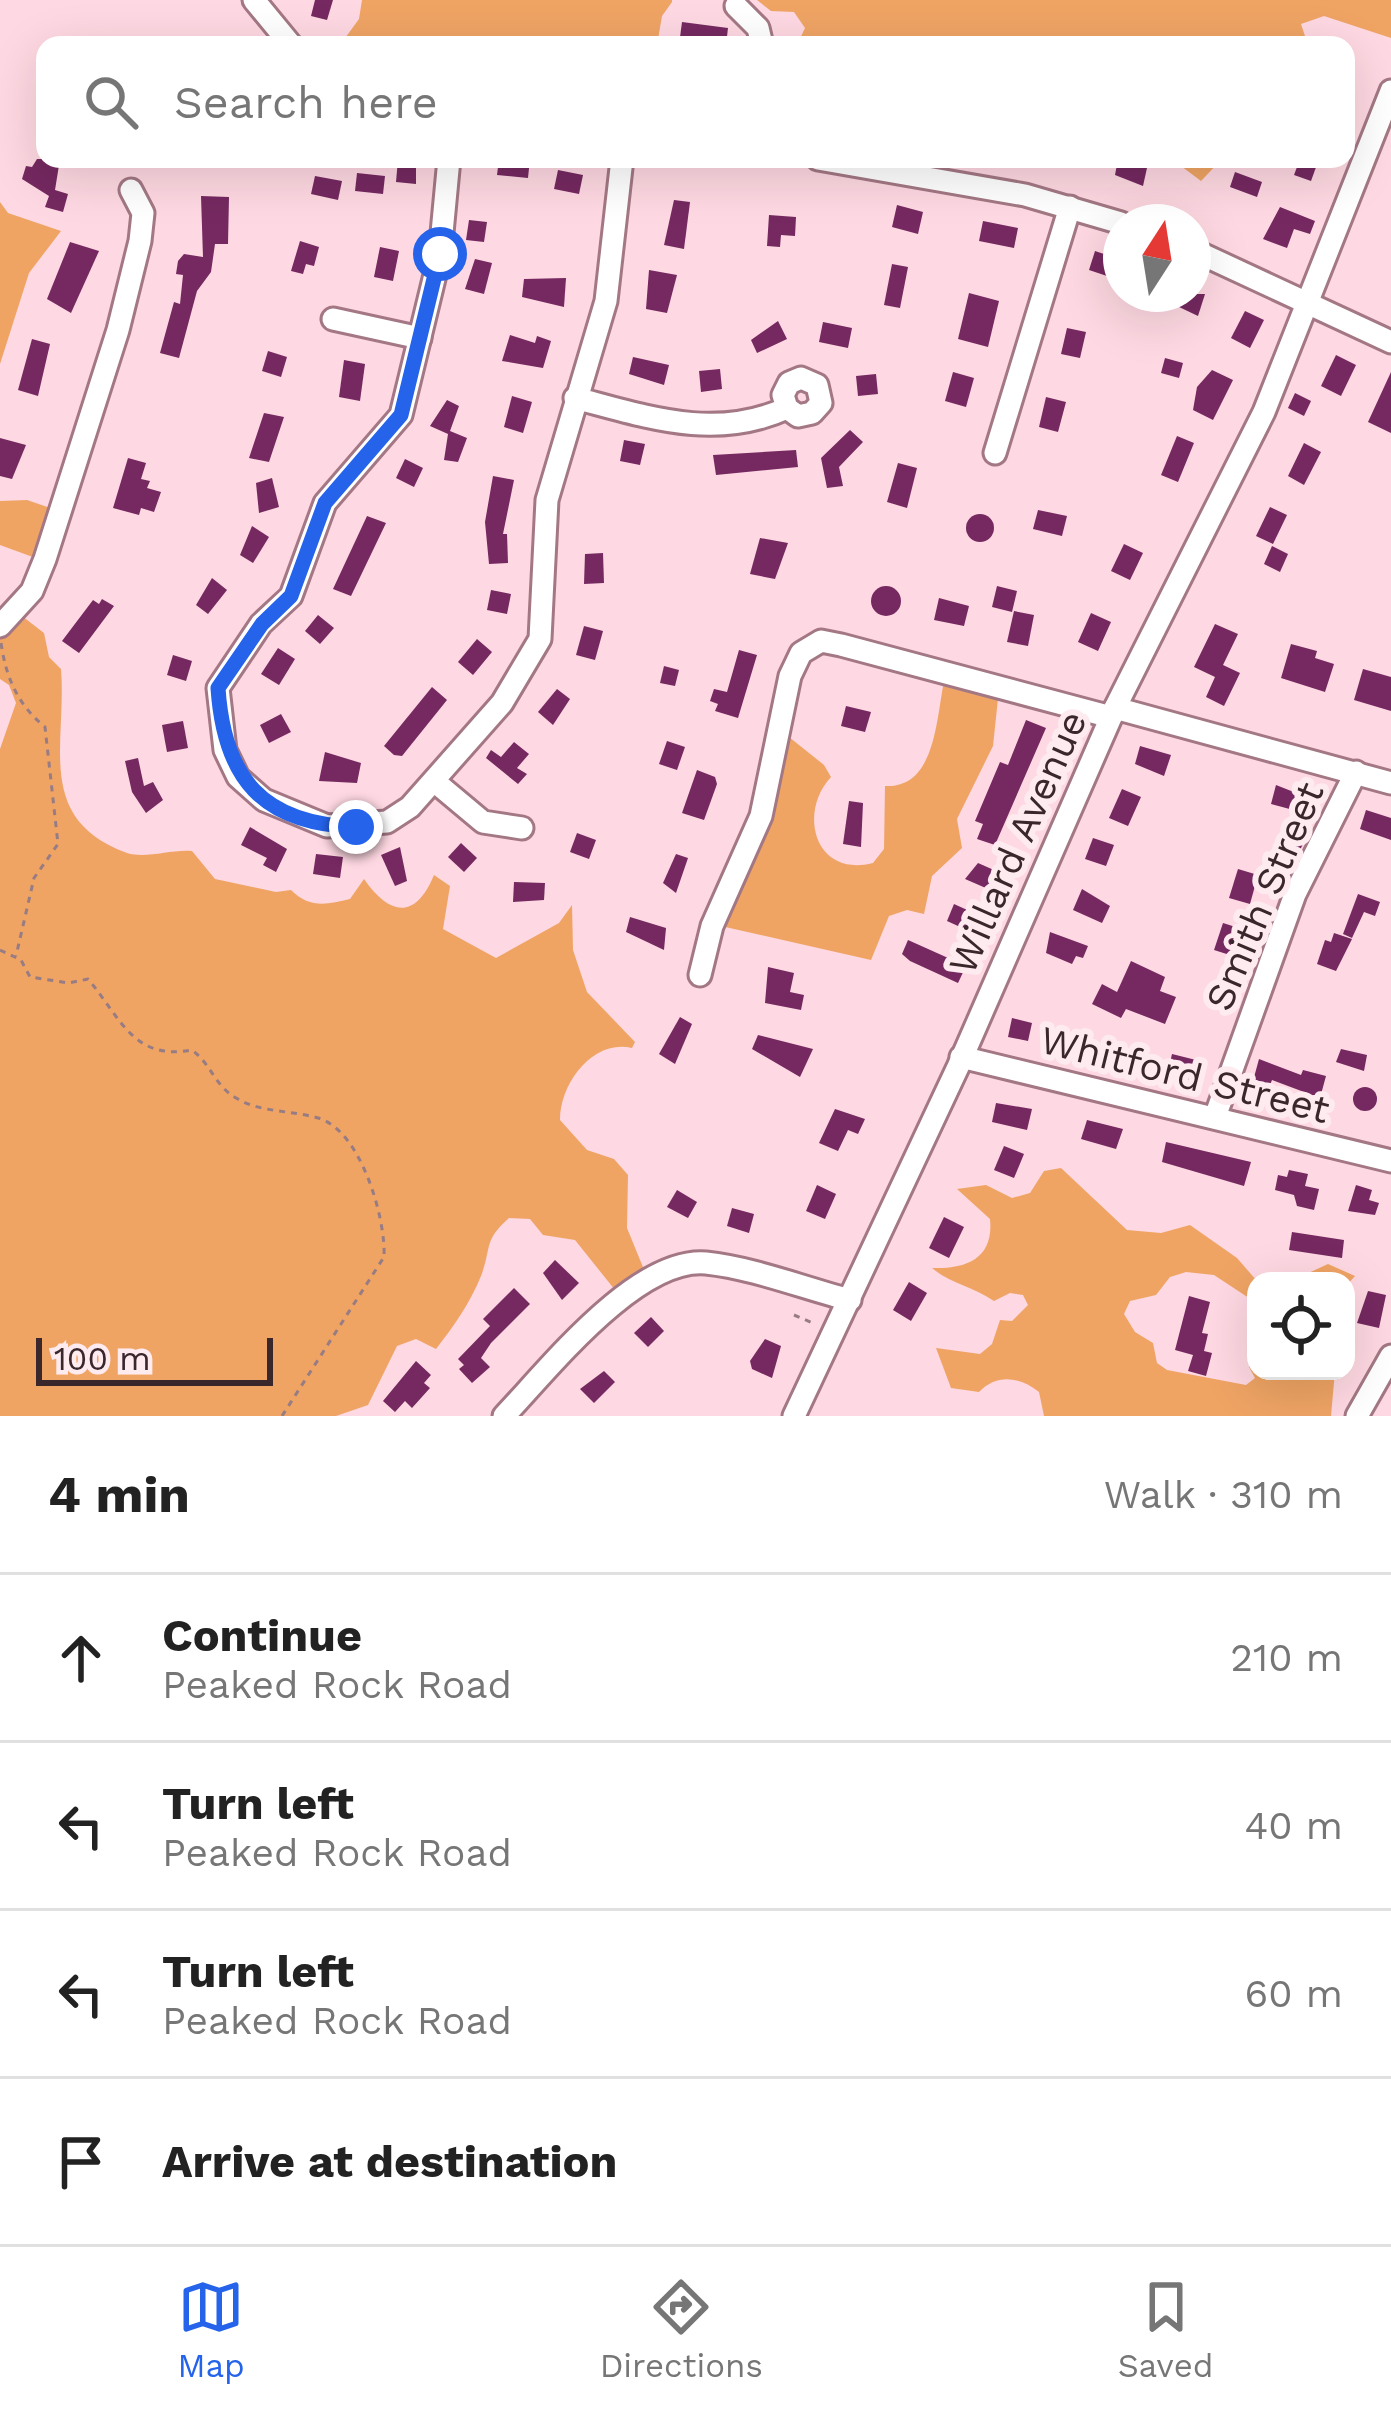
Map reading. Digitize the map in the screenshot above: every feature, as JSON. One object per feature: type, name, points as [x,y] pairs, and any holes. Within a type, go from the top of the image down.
[{"type":"street","points":[[254,0],[284,36]]},
{"type":"street","points":[[736,6],[760,36]]},
{"type":"street","name":"Willard Avenue","points":[[794,1416],[961,1057],[1113,712],[1264,412],[1391,91]]},
{"type":"street","points":[[448,168],[440,254],[401,415],[325,503],[291,596],[249,640],[218,688],[225,751],[238,777],[264,800],[327,826],[387,822],[410,807],[502,703],[540,639],[545,512],[613,269],[621,168]]},
{"type":"street","points":[[864,168],[1103,218]]},
{"type":"street","points":[[0,626],[14,614],[38,575],[118,330],[143,213],[131,190]]},
{"type":"street","points":[[995,453],[1070,208]]},
{"type":"street","points":[[1211,258],[1391,341]]},
{"type":"street","points":[[333,319],[420,338]]},
{"type":"street","points":[[575,398],[692,426],[727,428],[787,408]]},
{"type":"street","points":[[700,975],[712,926],[760,816],[790,676],[801,653],[821,641],[1391,783]]},
{"type":"street","name":"Smith Street","points":[[1215,1117],[1295,894],[1356,772]]},
{"type":"street","points":[[434,781],[483,822],[522,828]]},
{"type":"street","name":"Whitford Street","points":[[961,1057],[1391,1161]]},
{"type":"street","points":[[504,1416],[624,1296],[671,1268],[704,1263],[850,1300]]},
{"type":"street","points":[[1357,1416],[1391,1356]]},
{"type":"path","points":[[0,635],[6,676],[29,714],[45,727],[58,844],[34,878],[16,958]]},
{"type":"path","points":[[0,950],[16,958],[30,977],[45,982],[88,980],[132,1041],[172,1054],[193,1050],[236,1099],[322,1119],[338,1128],[354,1151],[385,1228],[384,1257],[282,1416]]},
{"type":"path","points":[[794,1316],[834,1332]]},
{"type":"shaded area","points":[[362,0],[672,0],[662,16],[659,36],[347,36],[359,19]]},
{"type":"shaded area","points":[[757,0],[1391,0],[1391,38],[1324,16],[1301,24],[1305,36],[801,36],[805,28],[794,12],[771,11]]},
{"type":"shaded area","points":[[1184,168],[1213,168],[1201,181]]},
{"type":"shaded area","points":[[0,202],[8,213],[61,231],[29,273],[0,364]]},
{"type":"shaded area","points":[[27,500],[59,511],[41,560],[0,545],[0,501]]},
{"type":"shaded area","points":[[18,613],[44,633],[49,657],[61,669],[61,776],[78,820],[98,838],[134,855],[192,851],[215,879],[276,892],[291,890],[318,904],[350,899],[364,879],[392,906],[410,906],[427,890],[434,875],[450,886],[443,929],[496,958],[559,923],[572,905],[573,950],[587,992],[635,1042],[632,1048],[604,1050],[581,1067],[566,1092],[560,1120],[587,1150],[614,1159],[628,1175],[627,1228],[647,1277],[619,1295],[575,1240],[543,1235],[530,1219],[509,1218],[492,1239],[477,1286],[443,1340],[436,1349],[416,1339],[397,1346],[368,1405],[336,1416],[0,1416],[0,749],[16,703],[9,685],[0,679],[0,624]]},
{"type":"shaded area","points":[[946,673],[999,689],[993,746],[957,819],[962,848],[932,876],[924,914],[907,910],[889,916],[871,960],[712,924],[784,733],[824,765],[831,777],[815,807],[814,824],[825,852],[853,865],[873,863],[884,849],[885,786],[916,775],[925,761]]},
{"type":"shaded area","points":[[1061,1168],[1127,1230],[1161,1233],[1190,1225],[1237,1258],[1249,1272],[1247,1297],[1214,1275],[1186,1272],[1170,1277],[1156,1295],[1130,1301],[1124,1314],[1135,1332],[1153,1343],[1157,1363],[1167,1370],[1246,1385],[1252,1380],[1334,1380],[1331,1416],[1044,1416],[1039,1392],[1016,1380],[993,1382],[979,1392],[951,1388],[936,1348],[980,1354],[992,1344],[1000,1320],[1012,1321],[1028,1305],[1023,1295],[1010,1293],[994,1301],[932,1268],[976,1259],[988,1243],[990,1219],[957,1189],[986,1185],[1012,1198],[1030,1193],[1044,1171]]},
{"type":"shaded area","points":[[1328,1264],[1346,1272],[1311,1272]]},
{"type":"building","points":[[315,0],[333,0],[327,20],[311,16]]},
{"type":"building","points":[[682,22],[728,28],[727,36],[680,36]]},
{"type":"building","points":[[36,161],[36,168],[59,168],[55,190],[68,194],[63,212],[45,207],[49,196],[22,179],[26,166],[32,167]]},
{"type":"building","points":[[397,168],[416,168],[416,184],[396,182]]},
{"type":"building","points":[[498,168],[529,168],[528,178],[497,175]]},
{"type":"building","points":[[1116,168],[1147,168],[1143,186],[1115,175]]},
{"type":"building","points":[[1297,168],[1316,168],[1311,181],[1294,175]]},
{"type":"building","points":[[558,170],[583,175],[579,194],[554,189]]},
{"type":"building","points":[[1235,172],[1262,182],[1257,197],[1230,187]]},
{"type":"building","points":[[357,173],[385,176],[383,194],[355,191]]},
{"type":"building","points":[[315,176],[342,181],[338,200],[311,194]]},
{"type":"building","points":[[201,196],[229,197],[228,244],[215,244],[211,272],[197,291],[179,358],[160,353],[174,302],[180,304],[183,275],[176,274],[178,261],[184,254],[203,257]]},
{"type":"building","points":[[674,200],[690,202],[684,249],[664,245]]},
{"type":"building","points":[[897,205],[923,212],[918,234],[892,227]]},
{"type":"building","points":[[1280,207],[1315,221],[1310,234],[1294,229],[1287,248],[1263,239]]},
{"type":"building","points":[[769,215],[796,217],[795,236],[781,235],[780,247],[767,246]]},
{"type":"building","points":[[469,220],[487,222],[484,242],[466,240]]},
{"type":"building","points":[[983,221],[1018,228],[1014,248],[979,241]]},
{"type":"building","points":[[300,241],[319,247],[314,266],[306,264],[303,274],[291,271]]},
{"type":"building","points":[[70,242],[99,251],[71,313],[47,299]]},
{"type":"building","points":[[380,247],[399,251],[393,281],[374,277]]},
{"type":"building","points":[[1095,251],[1103,254],[1103,275],[1089,270]]},
{"type":"building","points":[[475,259],[492,263],[484,294],[465,289]]},
{"type":"building","points":[[892,264],[908,267],[900,308],[884,305]]},
{"type":"building","points":[[649,270],[677,275],[667,313],[646,309]]},
{"type":"building","points":[[566,278],[564,307],[522,297],[524,279]]},
{"type":"building","points":[[969,293],[999,301],[988,347],[958,339]]},
{"type":"building","points":[[1245,311],[1264,320],[1250,348],[1231,338]]},
{"type":"building","points":[[778,321],[787,339],[757,353],[751,340]]},
{"type":"building","points":[[823,322],[852,328],[848,348],[819,342]]},
{"type":"building","points":[[1067,328],[1086,332],[1080,358],[1061,354]]},
{"type":"building","points":[[510,335],[535,343],[537,336],[551,341],[543,368],[502,361]]},
{"type":"building","points":[[32,339],[50,344],[38,396],[18,390]]},
{"type":"building","points":[[268,351],[287,357],[281,377],[262,371]]},
{"type":"building","points":[[1336,355],[1356,365],[1341,396],[1321,386]]},
{"type":"building","points":[[633,357],[669,365],[664,385],[629,374]]},
{"type":"building","points":[[1165,358],[1183,363],[1179,378],[1161,373]]},
{"type":"building","points":[[344,360],[365,364],[360,401],[339,397]]},
{"type":"building","points":[[720,369],[722,389],[701,392],[699,371]]},
{"type":"building","points":[[1212,370],[1233,380],[1213,420],[1193,410],[1197,387]]},
{"type":"building","points":[[953,372],[974,378],[966,407],[945,401]]},
{"type":"building","points":[[1391,372],[1391,433],[1368,422]]},
{"type":"building","points":[[876,374],[878,394],[858,396],[856,376]]},
{"type":"building","points":[[1295,393],[1311,401],[1304,416],[1288,408]]},
{"type":"building","points":[[512,396],[532,402],[523,433],[504,427]]},
{"type":"building","points":[[1046,397],[1066,402],[1058,432],[1039,427]]},
{"type":"building","points":[[447,400],[459,406],[450,431],[467,438],[458,462],[444,460],[448,434],[430,426]]},
{"type":"building","points":[[264,413],[284,417],[269,462],[249,458]]},
{"type":"building","points":[[850,430],[863,442],[839,467],[843,486],[827,488],[821,458]]},
{"type":"building","points":[[1177,436],[1194,443],[1178,482],[1161,475]]},
{"type":"building","points":[[0,438],[26,445],[12,479],[0,476]]},
{"type":"building","points":[[624,440],[645,444],[640,465],[620,461]]},
{"type":"building","points":[[1304,443],[1321,452],[1304,485],[1288,476]]},
{"type":"building","points":[[796,450],[798,467],[716,475],[713,455]]},
{"type":"building","points":[[128,458],[146,463],[141,479],[150,481],[147,488],[161,492],[154,512],[141,508],[139,515],[113,508]]},
{"type":"building","points":[[405,459],[423,468],[414,487],[396,478]]},
{"type":"building","points":[[898,463],[917,468],[907,508],[887,502]]},
{"type":"building","points":[[493,476],[514,480],[503,534],[507,534],[508,563],[489,564],[485,522]]},
{"type":"building","points":[[272,478],[279,507],[259,513],[256,483]]},
{"type":"building","points":[[1270,507],[1287,515],[1273,544],[1256,536]]},
{"type":"building","points":[[1038,510],[1067,516],[1062,536],[1033,529]]},
{"type":"building","points":[[980,514],[990,518],[994,528],[990,538],[980,542],[970,538],[966,528],[970,518]]},
{"type":"building","points":[[367,516],[386,523],[351,596],[333,589]]},
{"type":"building","points":[[252,526],[269,537],[253,563],[240,555]]},
{"type":"building","points":[[760,538],[788,543],[775,579],[750,574]]},
{"type":"building","points":[[1124,544],[1143,553],[1130,580],[1111,571]]},
{"type":"building","points":[[1272,546],[1288,554],[1280,572],[1264,564]]},
{"type":"building","points":[[603,553],[604,583],[584,584],[585,554]]},
{"type":"building","points":[[212,578],[227,590],[208,614],[196,605]]},
{"type":"building","points":[[886,586],[901,601],[886,616],[871,601]]},
{"type":"building","points":[[997,586],[1017,591],[1012,612],[992,607]]},
{"type":"building","points":[[491,590],[511,594],[507,614],[487,610]]},
{"type":"building","points":[[939,598],[969,606],[964,626],[934,620]]},
{"type":"building","points":[[102,599],[114,606],[79,653],[62,641],[93,600],[99,604]]},
{"type":"building","points":[[1014,611],[1034,615],[1028,646],[1007,642]]},
{"type":"building","points":[[1091,613],[1111,622],[1098,651],[1078,642]]},
{"type":"building","points":[[318,615],[334,628],[320,644],[305,631]]},
{"type":"building","points":[[1215,624],[1238,634],[1223,665],[1240,673],[1224,706],[1206,697],[1215,677],[1194,667]]},
{"type":"building","points":[[584,626],[603,631],[595,660],[576,655]]},
{"type":"building","points":[[477,639],[492,652],[473,675],[458,662]]},
{"type":"building","points":[[1291,644],[1317,651],[1315,658],[1334,664],[1325,692],[1281,678]]},
{"type":"building","points":[[278,648],[295,659],[279,685],[261,674]]},
{"type":"building","points":[[739,650],[757,655],[738,718],[715,711],[718,704],[710,701],[714,689],[727,692]]},
{"type":"building","points":[[173,655],[192,661],[186,681],[167,675]]},
{"type":"building","points":[[664,666],[679,670],[675,686],[660,683]]},
{"type":"building","points":[[1363,669],[1391,677],[1391,711],[1354,700]]},
{"type":"building","points":[[432,687],[447,700],[402,756],[394,755],[384,746]]},
{"type":"building","points":[[557,689],[570,699],[553,725],[538,712]]},
{"type":"building","points":[[846,706],[871,712],[865,732],[841,726]]},
{"type":"building","points":[[281,714],[291,732],[269,743],[260,725]]},
{"type":"building","points":[[1026,720],[1046,728],[995,845],[977,839],[983,824],[975,821],[1000,762],[1008,765]]},
{"type":"building","points":[[183,721],[188,748],[167,752],[162,725]]},
{"type":"building","points":[[667,741],[685,747],[677,770],[659,764]]},
{"type":"building","points":[[514,742],[529,754],[517,768],[527,774],[518,784],[486,758],[491,750],[501,757]]},
{"type":"building","points":[[1140,746],[1171,755],[1164,776],[1135,764]]},
{"type":"building","points":[[325,752],[361,763],[357,783],[319,781]]},
{"type":"building","points":[[138,758],[144,786],[153,782],[163,800],[146,813],[132,792],[125,761]]},
{"type":"building","points":[[697,770],[715,777],[717,784],[704,820],[682,813]]},
{"type":"building","points":[[1276,785],[1314,800],[1309,832],[1297,856],[1287,853],[1297,811],[1271,804]]},
{"type":"building","points":[[1122,789],[1141,797],[1128,826],[1109,818]]},
{"type":"building","points":[[849,801],[863,803],[861,847],[843,844]]},
{"type":"building","points":[[1366,810],[1391,818],[1391,840],[1360,829]]},
{"type":"building","points":[[250,827],[287,849],[276,872],[263,865],[267,858],[241,845]]},
{"type":"building","points":[[577,833],[596,840],[589,859],[570,852]]},
{"type":"building","points":[[1093,838],[1114,845],[1106,866],[1085,859]]},
{"type":"building","points":[[461,843],[477,858],[464,872],[448,857]]},
{"type":"building","points":[[400,847],[407,881],[395,886],[381,855]]},
{"type":"building","points":[[316,854],[343,857],[340,878],[313,874]]},
{"type":"building","points":[[676,854],[688,858],[676,893],[663,883]]},
{"type":"building","points":[[978,863],[1003,874],[995,892],[965,879]]},
{"type":"building","points":[[1238,869],[1258,875],[1250,904],[1229,898]]},
{"type":"building","points":[[514,882],[545,883],[544,900],[513,902]]},
{"type":"building","points":[[1082,889],[1110,906],[1102,923],[1073,910]]},
{"type":"building","points":[[1358,894],[1380,902],[1375,916],[1364,912],[1352,938],[1343,934]]},
{"type":"building","points":[[954,904],[987,919],[980,936],[947,921]]},
{"type":"building","points":[[630,917],[666,928],[664,950],[626,932]]},
{"type":"building","points":[[1223,923],[1242,929],[1233,956],[1214,950]]},
{"type":"building","points":[[1050,932],[1088,946],[1083,958],[1076,956],[1072,964],[1046,953]]},
{"type":"building","points":[[1334,933],[1352,939],[1336,971],[1317,964],[1325,940],[1331,942]]},
{"type":"building","points":[[908,940],[966,966],[958,983],[910,961],[902,954]]},
{"type":"building","points":[[1131,961],[1165,977],[1160,991],[1176,997],[1165,1024],[1126,1009],[1121,1018],[1092,1004],[1102,984],[1117,992]]},
{"type":"building","points":[[768,967],[794,973],[790,992],[804,995],[801,1010],[765,1003]]},
{"type":"building","points":[[680,1017],[692,1024],[675,1064],[659,1054]]},
{"type":"building","points":[[1012,1018],[1032,1023],[1028,1041],[1008,1037]]},
{"type":"building","points":[[758,1035],[813,1049],[800,1077],[752,1049]]},
{"type":"building","points":[[1341,1049],[1367,1055],[1364,1071],[1336,1062]]},
{"type":"building","points":[[1172,1054],[1204,1062],[1198,1085],[1167,1076]]},
{"type":"building","points":[[1259,1059],[1301,1075],[1303,1070],[1326,1076],[1320,1098],[1272,1080],[1270,1085],[1253,1081]]},
{"type":"building","points":[[1365,1087],[1374,1090],[1374,1108],[1365,1111],[1356,1108],[1353,1099],[1356,1090]]},
{"type":"building","points":[[996,1103],[1032,1109],[1027,1130],[992,1122]]},
{"type":"building","points":[[835,1109],[865,1119],[858,1134],[848,1130],[838,1151],[819,1143]]},
{"type":"building","points":[[1087,1120],[1123,1129],[1116,1149],[1081,1139]]},
{"type":"building","points":[[1166,1142],[1251,1162],[1244,1186],[1162,1162]]},
{"type":"building","points":[[1004,1146],[1024,1154],[1014,1178],[994,1170]]},
{"type":"building","points":[[1289,1170],[1308,1174],[1305,1186],[1319,1189],[1314,1210],[1297,1206],[1294,1195],[1275,1190],[1278,1175],[1287,1177]]},
{"type":"building","points":[[817,1185],[836,1194],[825,1219],[806,1211]]},
{"type":"building","points":[[1356,1185],[1372,1190],[1369,1200],[1379,1203],[1375,1215],[1348,1211]]},
{"type":"building","points":[[677,1190],[697,1202],[688,1218],[667,1207]]},
{"type":"building","points":[[732,1208],[754,1214],[749,1233],[727,1226]]},
{"type":"building","points":[[944,1217],[964,1227],[949,1258],[929,1248]]},
{"type":"building","points":[[1292,1232],[1344,1240],[1342,1258],[1289,1250]]},
{"type":"building","points":[[555,1260],[579,1283],[562,1300],[543,1273]]},
{"type":"building","points":[[909,1282],[927,1293],[911,1321],[893,1310]]},
{"type":"building","points":[[514,1288],[530,1304],[491,1343],[481,1358],[490,1367],[472,1383],[459,1369],[464,1365],[458,1359],[490,1326],[483,1319]]},
{"type":"building","points":[[1368,1291],[1386,1295],[1379,1328],[1357,1323]]},
{"type":"building","points":[[1189,1296],[1210,1302],[1202,1333],[1208,1334],[1204,1351],[1212,1353],[1206,1376],[1188,1371],[1193,1355],[1175,1350]]},
{"type":"building","points":[[651,1317],[664,1331],[648,1347],[634,1333]]},
{"type":"building","points":[[765,1339],[781,1346],[772,1378],[752,1369],[750,1361]]},
{"type":"building","points":[[416,1361],[431,1375],[424,1383],[430,1388],[412,1408],[405,1401],[395,1412],[383,1401]]},
{"type":"building","points":[[604,1371],[615,1382],[594,1403],[580,1389]]},
{"type":"route","points":[[356,827],[327,826],[297,816],[264,800],[238,777],[225,751],[218,688],[262,624],[291,596],[325,503],[401,415],[440,254]]}]
